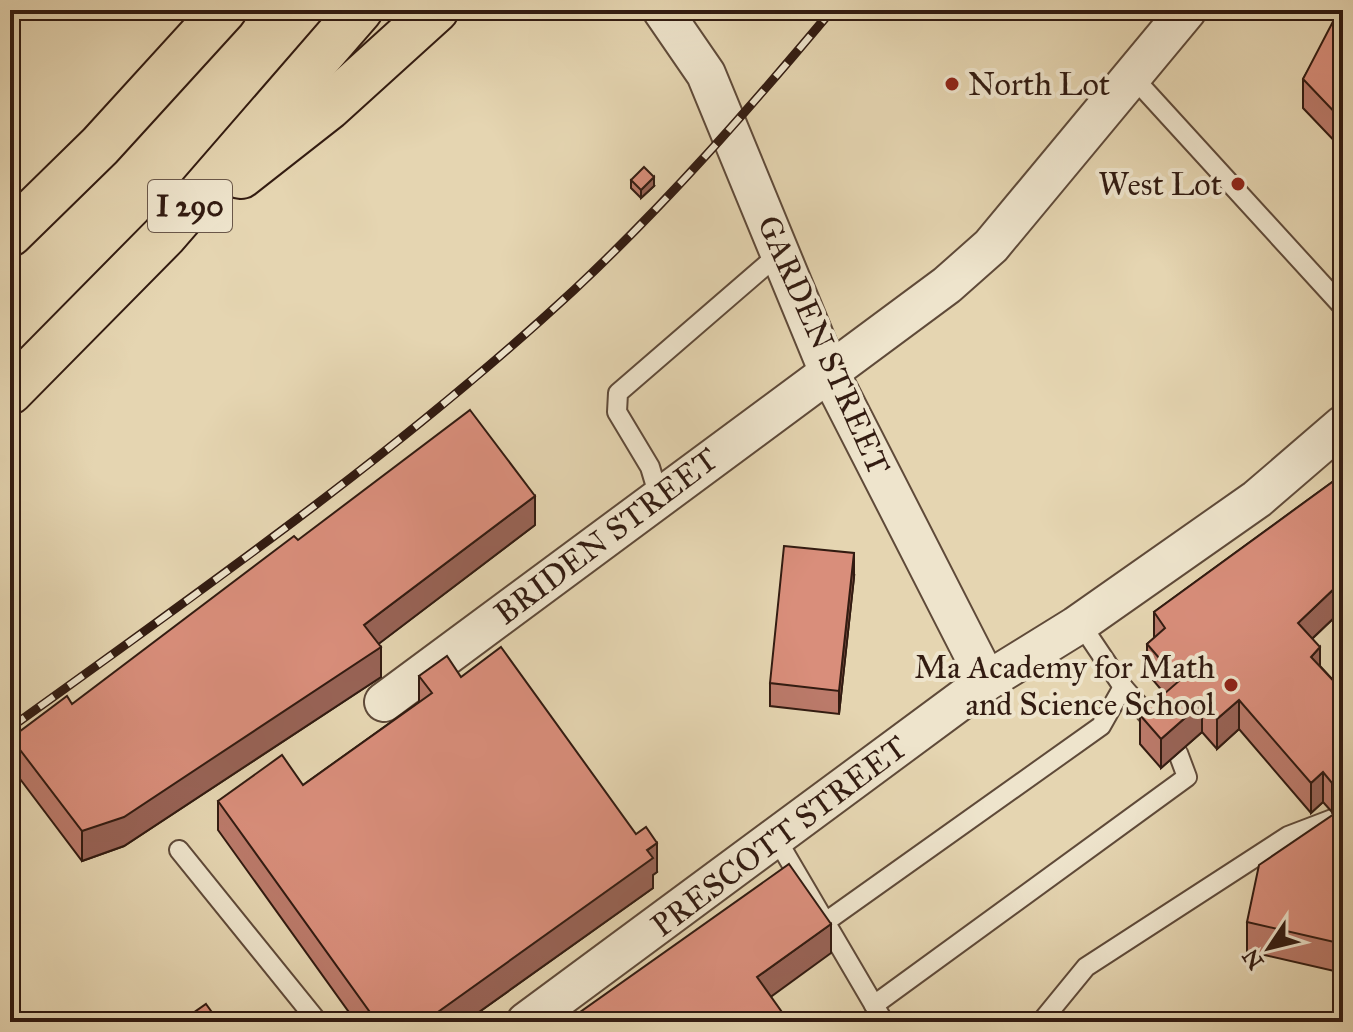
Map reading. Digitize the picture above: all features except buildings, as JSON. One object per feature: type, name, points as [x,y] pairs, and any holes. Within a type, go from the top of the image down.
[{"type":"highway","points":[[10,234],[100,146],[224,10]]},
{"type":"highway","name":"I 290","points":[[10,392],[164,236],[360,10]]},
{"type":"highway","points":[[164,236],[329,107],[436,10]]},
{"type":"street","name":"GARDEN STREET","points":[[662,10],[706,74],[828,370],[987,681]]},
{"type":"street","name":"BRIDEN STREET","points":[[384,702],[828,370],[947,285],[991,246],[1187,10]]},
{"type":"street","name":"PRESCOTT STREET","points":[[526,1022],[987,681],[1080,623],[1257,499],[1343,425]]},
{"type":"lane","points":[[1132,76],[1343,307]]},
{"type":"lane","points":[[659,497],[650,467],[617,412],[618,393],[780,253]]},
{"type":"lane","points":[[1080,623],[1123,687],[1159,728]]},
{"type":"lane","points":[[824,923],[1101,726],[1123,687]]},
{"type":"lane","points":[[874,1005],[1187,777],[1178,753]]},
{"type":"lane","points":[[1041,1022],[1086,967],[1288,836],[1343,815]]},
{"type":"lane","points":[[776,838],[884,1022]]},
{"type":"lane","points":[[179,850],[318,1022]]},
{"type":"railway","points":[[10,728],[299,518],[507,350],[574,290],[675,189],[832,10]]},
{"type":"place","name":"North Lot","points":[[952,84]]},
{"type":"place","name":"West Lot","points":[[1238,184]]},
{"type":"place","name":"Ma Academy for Math and Science School","points":[[1231,685]]}]
